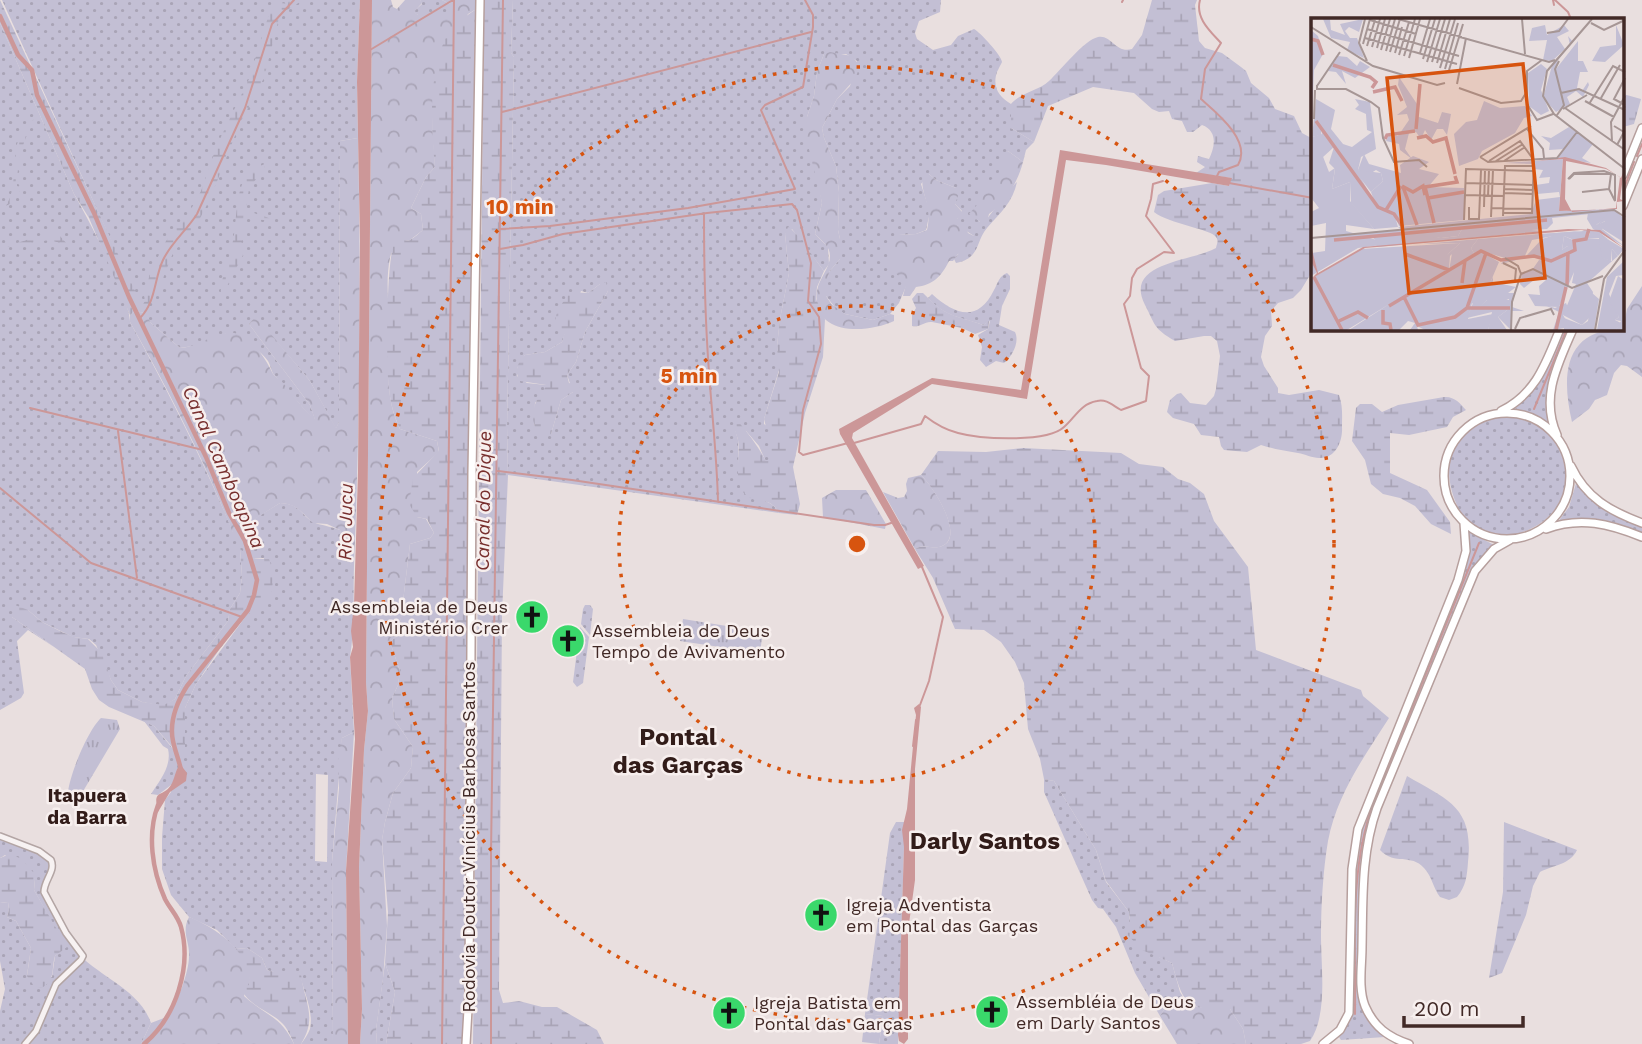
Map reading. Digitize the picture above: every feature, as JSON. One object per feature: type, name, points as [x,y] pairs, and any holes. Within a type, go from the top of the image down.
[{"type":"main road","name":"Rodovia Doutor Vinícius Barbosa Santos","points":[[467,1044],[472,473],[480,0]]},
{"type":"main road","points":[[1624,173],[1642,128]]},
{"type":"main road","points":[[1624,204],[1642,159]]},
{"type":"main road","points":[[1510,540],[1483,535],[1464,523],[1446,496],[1443,478],[1446,459],[1453,442],[1461,432],[1475,421],[1516,403],[1534,385],[1544,369],[1559,331]]},
{"type":"main road","points":[[1572,331],[1550,390],[1551,416],[1560,442],[1578,479],[1592,497],[1611,510],[1642,523]]},
{"type":"main road","points":[[1492,414],[1510,412],[1533,418],[1549,428],[1560,442]]},
{"type":"main road","points":[[1536,533],[1551,522],[1565,501],[1570,483],[1568,459]]},
{"type":"main road","points":[[1409,1044],[1392,1038],[1379,1028],[1363,998],[1363,895],[1367,845],[1377,808],[1475,571],[1493,550],[1510,540],[1558,524],[1581,521],[1606,524],[1642,537]]},
{"type":"main road","points":[[1323,1044],[1340,1030],[1349,1013],[1352,869],[1358,829],[1458,580],[1465,551],[1464,523]]},
{"type":"street","points":[[0,836],[39,851],[51,860],[53,867],[44,892],[66,933],[83,956],[79,963],[55,984],[36,1031],[25,1044]]},
{"type":"green space","points":[[0,0],[142,306],[150,274],[164,244],[176,227],[185,220],[201,191],[217,145],[249,79],[269,14],[281,3],[288,4],[289,0],[300,2],[287,10],[278,22],[264,78],[240,123],[210,199],[197,224],[173,253],[160,286],[145,313],[135,311],[130,315],[0,23]]},
{"type":"green space","points":[[2,0],[360,0],[358,138],[340,141],[339,422],[336,429],[310,381],[256,317],[249,324],[310,405],[316,422],[274,374],[268,361],[249,344],[227,333],[180,348],[151,323],[144,313]]},
{"type":"green space","points":[[372,0],[391,0],[393,7],[397,9],[405,0],[420,0],[422,3],[414,12],[418,15],[433,12],[449,15],[450,4],[442,0],[478,0],[478,8],[468,14],[436,72],[432,119],[435,167],[426,177],[411,208],[421,214],[423,230],[410,240],[401,240],[392,253],[389,265],[388,374],[391,402],[400,429],[437,441],[439,452],[417,472],[417,517],[426,519],[434,533],[430,538],[410,544],[399,634],[390,642],[400,671],[392,698],[394,719],[413,747],[411,768],[393,793],[382,840],[387,926],[376,1030],[377,1044],[360,1044],[362,1009],[359,868],[368,711],[366,682]]},
{"type":"green space","points":[[420,0],[442,0],[450,4],[450,15],[418,15],[413,12],[422,4]]},
{"type":"green space","points":[[484,0],[513,0],[511,53],[514,57],[508,475],[502,615],[499,990],[503,1003],[519,1001],[542,1007],[557,1007],[597,1030],[604,1044],[473,1044]]},
{"type":"green space","points":[[513,0],[941,0],[940,12],[919,21],[915,33],[917,39],[933,50],[951,45],[958,36],[974,29],[1001,59],[995,82],[1000,95],[1011,104],[1011,128],[1034,142],[1026,150],[1023,162],[1008,151],[998,177],[974,216],[980,222],[987,219],[1017,182],[1012,196],[983,233],[974,253],[964,261],[956,263],[954,259],[974,236],[957,225],[962,211],[955,204],[956,188],[936,180],[929,174],[921,184],[930,212],[926,230],[916,234],[899,235],[907,284],[899,303],[890,314],[873,320],[837,310],[826,296],[829,272],[840,259],[839,192],[836,166],[822,128],[837,99],[850,86],[857,61],[846,54],[824,54],[807,117],[822,203],[815,234],[828,247],[829,264],[824,271],[792,229],[785,234],[789,273],[777,346],[780,367],[764,419],[764,424],[771,429],[771,461],[766,462],[759,446],[746,431],[735,429],[739,475],[752,498],[768,502],[779,513],[508,475],[514,57],[511,53]],"holes":[[[600,284],[608,291],[585,332],[576,362],[567,375],[573,392],[561,400],[551,434],[534,425],[535,403],[546,390],[546,385],[527,383],[517,376],[517,368],[525,355],[545,352],[562,342],[581,291],[588,293]]]},
{"type":"green space","points":[[1152,0],[1197,0],[1195,5],[1199,41],[1205,48],[1222,53],[1246,71],[1251,83],[1269,98],[1275,109],[1294,116],[1302,133],[1311,138],[1311,273],[1293,298],[1278,303],[1271,311],[1272,326],[1265,336],[1261,357],[1278,388],[1278,393],[1289,395],[1319,390],[1339,395],[1342,432],[1337,448],[1330,455],[1319,458],[1261,445],[1247,452],[1224,450],[1219,437],[1201,435],[1194,424],[1173,418],[1167,412],[1170,400],[1177,394],[1181,393],[1190,403],[1206,405],[1216,389],[1220,356],[1217,341],[1211,336],[1175,341],[1168,337],[1154,322],[1141,291],[1143,280],[1151,272],[1216,248],[1217,240],[1213,234],[1169,220],[1154,212],[1158,195],[1164,191],[1212,183],[1229,186],[1231,178],[1196,173],[1205,167],[1197,162],[1198,156],[1209,159],[1211,154],[1214,140],[1211,131],[1202,125],[1193,132],[1187,132],[1182,121],[1172,119],[1169,111],[1159,112],[1152,109],[1134,93],[1093,87],[1048,106],[1034,142],[1011,128],[1011,104],[1049,81],[1092,39],[1107,38],[1126,50],[1132,49],[1142,35]]},
{"type":"green space","points":[[478,8],[466,1044],[386,1044],[395,992],[385,963],[388,912],[382,840],[393,793],[411,768],[413,747],[394,719],[392,698],[400,671],[390,642],[399,634],[410,544],[430,538],[434,533],[427,519],[417,517],[409,504],[413,478],[439,451],[437,441],[400,429],[393,409],[387,359],[390,267],[395,243],[410,240],[423,230],[421,214],[411,208],[426,177],[435,167],[432,101],[440,52],[452,29]]},
{"type":"green space","points":[[0,23],[74,194],[124,296],[130,322],[210,479],[233,532],[280,503],[288,504],[312,522],[340,530],[344,542],[342,550],[351,565],[354,565],[350,657],[354,732],[342,738],[332,862],[333,1044],[301,1044],[311,1022],[300,974],[267,970],[262,958],[247,948],[236,949],[217,930],[189,917],[171,895],[162,869],[162,837],[165,800],[171,792],[171,785],[158,795],[151,794],[164,773],[169,755],[168,749],[144,721],[154,726],[179,756],[185,708],[196,684],[246,616],[264,558],[252,559],[240,550],[240,593],[230,609],[228,621],[186,676],[175,699],[164,706],[142,702],[118,690],[96,645],[89,639],[73,637],[42,622],[28,610],[12,617],[54,647],[28,630],[17,641],[24,693],[21,698],[0,710]],"holes":[[[316,774],[328,775],[327,862],[315,861]]]},
{"type":"green space","points":[[830,52],[852,56],[860,66],[855,79],[837,99],[822,128],[836,166],[839,192],[840,259],[829,272],[826,296],[832,305],[845,314],[873,320],[894,315],[894,321],[869,328],[843,328],[831,324],[817,306],[818,286],[828,265],[830,252],[815,234],[822,203],[807,141],[807,117],[814,96],[817,72],[824,54]]},
{"type":"green space","points":[[1624,94],[1641,99],[1634,124],[1624,127]]},
{"type":"green space","points":[[36,118],[24,142],[18,168],[17,186],[21,187],[15,198],[6,206],[13,184],[16,147],[26,126]]},
{"type":"green space","points":[[358,138],[359,405],[354,565],[351,565],[344,560],[344,542],[340,530],[327,524],[313,523],[291,505],[280,503],[233,533],[185,426],[130,322],[130,315],[135,311],[145,313],[151,323],[180,348],[226,333],[241,335],[254,345],[274,375],[315,420],[310,405],[249,324],[256,316],[310,381],[336,428],[339,422],[340,141]]},
{"type":"green space","points":[[1008,151],[1023,162],[1021,169],[1006,198],[989,214],[987,222],[983,224],[969,214],[982,199],[978,195],[982,182],[995,178]]},
{"type":"green space","points":[[268,162],[249,189],[246,208],[273,221],[254,219],[247,215],[241,246],[243,255],[221,298],[221,285],[232,246],[242,183],[250,172]]},
{"type":"green space","points":[[929,174],[936,180],[956,188],[958,196],[955,204],[963,213],[957,219],[957,225],[966,228],[968,233],[974,236],[974,240],[964,253],[949,261],[936,279],[916,287],[910,296],[903,296],[906,284],[890,267],[890,248],[899,235],[927,230],[928,213],[922,181],[923,175]]},
{"type":"green space","points":[[788,227],[824,271],[817,287],[816,299],[825,319],[823,357],[805,413],[793,467],[800,504],[797,515],[779,513],[771,504],[754,500],[742,490],[738,477],[739,446],[734,428],[737,420],[766,461],[771,461],[771,430],[766,427],[764,419],[779,372],[777,346],[789,273],[785,234]]},
{"type":"green space","points":[[52,232],[68,245],[49,240],[0,248],[0,243],[17,243]]},
{"type":"green space","points":[[1007,273],[1010,276],[1010,289],[1002,306],[999,325],[1015,332],[1016,345],[1004,363],[996,361],[986,367],[980,360],[982,347],[978,335],[988,329],[990,321],[983,325],[954,316],[928,298],[932,294],[958,311],[973,311],[988,301],[1000,278]]},
{"type":"green space","points":[[606,282],[608,291],[585,332],[576,362],[567,375],[569,383],[580,385],[579,388],[561,400],[551,434],[539,435],[533,413],[546,385],[520,381],[517,374],[518,364],[525,355],[545,352],[562,342],[565,332],[555,327],[556,317],[571,292],[588,293]]},
{"type":"green space","points":[[1642,286],[1642,377],[1627,366],[1621,365],[1614,373],[1607,395],[1595,400],[1589,409],[1572,422],[1567,388],[1571,358],[1578,346],[1589,337],[1603,331],[1624,331],[1627,309]]},
{"type":"green space","points":[[917,293],[923,293],[938,307],[951,314],[983,325],[989,321],[988,329],[975,334],[962,328],[932,322],[912,326],[912,315],[916,308],[912,299]]},
{"type":"green space","points":[[1562,331],[1569,331],[1548,385],[1547,423],[1514,408],[1532,389]]},
{"type":"green space","points":[[1444,397],[1454,399],[1466,410],[1453,417],[1447,427],[1409,435],[1390,433],[1390,473],[1427,490],[1450,522],[1451,534],[1431,524],[1415,506],[1400,498],[1383,494],[1371,484],[1365,460],[1352,441],[1356,408],[1360,404],[1372,404],[1382,412],[1398,405]]},
{"type":"green space","points":[[1504,415],[1529,420],[1547,432],[1560,448],[1566,467],[1565,487],[1557,506],[1542,522],[1517,534],[1495,539],[1484,537],[1475,531],[1462,515],[1454,498],[1449,466],[1460,439],[1471,428],[1485,420]]},
{"type":"green space","points":[[1023,448],[1121,453],[1139,464],[1163,467],[1178,479],[1190,483],[1204,494],[1214,521],[1248,567],[1256,650],[1361,690],[1363,696],[1389,718],[1352,776],[1332,824],[1326,852],[1323,889],[1321,1005],[1316,1030],[1310,1041],[1301,1044],[1246,1044],[1243,1029],[1230,1009],[1204,1008],[1188,1002],[1179,987],[1172,963],[1142,950],[1123,930],[1130,922],[1129,912],[1106,881],[1096,850],[1054,781],[1044,779],[1040,759],[1028,729],[1024,683],[1015,662],[1001,642],[984,630],[955,629],[933,578],[915,549],[942,546],[948,541],[950,533],[949,522],[939,499],[921,475],[938,451],[986,452]]},
{"type":"green space","points":[[921,475],[939,499],[949,522],[950,532],[948,540],[942,546],[915,549],[883,492],[898,498],[904,497],[908,478]]},
{"type":"green space","points":[[1577,480],[1598,504],[1642,527],[1642,533],[1600,520],[1557,523],[1569,507]]},
{"type":"green space","points":[[836,490],[866,490],[886,524],[885,529],[823,517],[822,498]]},
{"type":"green space","points":[[1469,532],[1494,545],[1474,567],[1368,826],[1362,853],[1360,995],[1385,1037],[1341,1040],[1339,1037],[1350,1018],[1353,1003],[1355,874],[1359,834],[1463,575],[1469,554]]},
{"type":"green space","points":[[240,549],[252,559],[269,559],[274,574],[271,595],[264,604],[246,616],[196,684],[185,708],[185,750],[181,757],[154,726],[99,700],[85,669],[12,617],[15,605],[28,610],[42,622],[62,632],[88,639],[102,653],[111,680],[118,690],[142,702],[164,705],[175,699],[186,676],[228,621],[230,609],[240,593]]},
{"type":"green space","points":[[585,605],[590,605],[593,609],[590,635],[581,624]]},
{"type":"green space","points":[[683,619],[758,631],[762,638],[760,653],[680,641]]},
{"type":"green space","points":[[684,622],[708,625],[706,642],[682,638]]},
{"type":"green space","points":[[580,627],[589,637],[583,683],[577,687],[573,682]]},
{"type":"green space","points":[[101,718],[117,720],[120,729],[82,793],[70,796],[69,784],[76,764],[85,742]]},
{"type":"green space","points":[[354,732],[346,871],[348,1044],[333,1044],[332,862],[339,788],[338,760],[342,738]]},
{"type":"green space","points":[[1407,776],[1446,799],[1462,817],[1467,829],[1469,843],[1466,881],[1457,897],[1449,900],[1440,897],[1429,875],[1419,864],[1391,857],[1380,850]]},
{"type":"green space","points":[[1044,779],[1054,781],[1096,850],[1106,882],[1129,912],[1130,922],[1159,957],[1172,963],[1185,1000],[1165,1008],[1160,1016],[1135,973],[1116,927],[1103,909],[1098,908],[1092,900],[1044,792]]},
{"type":"green space","points":[[896,822],[904,822],[898,1044],[879,1044],[883,1016],[865,1014],[890,833]]},
{"type":"green space","points":[[1504,822],[1577,850],[1566,862],[1540,872],[1502,973],[1489,978],[1503,892]]},
{"type":"green space","points":[[0,837],[40,854],[52,866],[43,885],[65,935],[83,958],[127,991],[145,1011],[151,1023],[141,1044],[0,1044],[0,1011],[5,989],[0,961],[0,903],[8,902],[7,917],[16,921],[31,948],[27,975],[52,977],[55,956],[66,947],[34,890],[35,879],[5,855],[0,858]]},
{"type":"green space","points":[[10,854],[22,859],[33,872],[34,890],[67,947],[55,956],[51,978],[41,988],[34,986],[27,976],[31,948],[16,921],[7,917],[8,902],[0,903],[0,858]]},
{"type":"green space","points":[[189,917],[219,933],[237,950],[244,959],[250,980],[244,996],[284,1027],[294,1044],[141,1044],[151,1023],[169,1016],[176,1003],[187,971],[189,951],[186,927]]},
{"type":"green space","points":[[247,948],[262,958],[267,970],[301,974],[309,1026],[301,1044],[294,1044],[282,1023],[249,1000],[241,989],[249,985],[249,976],[236,949]]},
{"type":"green space","points":[[385,963],[395,992],[386,1044],[377,1044],[376,1030]]},
{"type":"green space","points":[[1185,1000],[1197,1007],[1230,1009],[1243,1029],[1246,1044],[1177,1044],[1160,1016],[1165,1008]]},
{"type":"green space","points":[[865,1014],[883,1016],[879,1044],[862,1042]]},
{"type":"shaded area","name":"Rio Jucu","points":[[360,0],[372,0],[366,682],[368,711],[359,868],[362,1009],[360,1044],[348,1044],[346,871],[355,739],[350,657],[353,647],[351,631],[358,472],[360,241],[357,82]]},
{"type":"shaded area","points":[[1060,150],[1232,178],[1229,186],[1066,160],[1027,399],[932,384],[853,433],[852,438],[924,566],[918,569],[839,429],[932,378],[1021,390]]},
{"type":"shaded area","points":[[919,704],[921,707],[915,769],[915,880],[908,931],[908,1039],[904,1044],[899,1041],[898,1035],[904,847],[902,830],[907,809],[916,715],[914,708]]},
{"type":"shaded area","points":[[180,764],[187,773],[186,781],[170,792],[158,812],[157,796],[171,785]]},
{"type":"waterway","points":[[140,318],[152,298],[163,260],[197,214],[245,108],[272,24],[294,0]]},
{"type":"waterway","points":[[370,50],[453,0]]},
{"type":"waterway","points":[[442,1044],[454,0]]},
{"type":"waterway","name":"Canal do Dique","points":[[491,1044],[491,853],[503,0]]},
{"type":"waterway","points":[[501,229],[550,226],[688,208],[795,189],[761,110],[765,105],[803,87],[813,27],[813,15],[805,0]]},
{"type":"waterway","points":[[1200,0],[1202,18],[1221,43],[1205,69],[1201,99],[1231,128],[1237,137],[1241,156],[1238,165],[1219,172],[1217,176]]},
{"type":"waterway","points":[[1553,0],[1554,5]]},
{"type":"waterway","points":[[1555,0],[1571,18]]},
{"type":"waterway","name":"Canal Camboapina","points":[[0,16],[18,55],[32,70],[37,95],[94,213],[129,297],[206,457],[229,513],[245,541],[257,580],[248,610],[187,686],[177,705],[172,734],[181,770]]},
{"type":"waterway","points":[[502,112],[811,32]]},
{"type":"waterway","points":[[1637,156],[1642,144]]},
{"type":"waterway","points":[[1624,188],[1634,162]]},
{"type":"waterway","points":[[854,443],[921,424],[925,416],[954,432],[968,435],[997,438],[1043,436],[1064,427],[1082,408],[1091,403],[1104,401],[1121,410],[1146,401],[1149,376],[1141,368],[1124,304],[1130,296],[1132,278],[1137,269],[1164,252],[1174,253],[1146,216],[1153,184],[1163,181]]},
{"type":"waterway","points":[[1229,183],[1311,198]]},
{"type":"waterway","points":[[500,249],[563,234],[707,213],[792,204],[797,210],[811,263],[808,301],[819,317],[821,344],[803,410],[799,452],[803,455],[848,443]]},
{"type":"waterway","points":[[704,214],[707,332],[718,502]]},
{"type":"waterway","points":[[1534,409],[1566,331]]},
{"type":"waterway","points":[[30,408],[203,450]]},
{"type":"waterway","points":[[118,431],[137,578]]},
{"type":"waterway","points":[[498,471],[874,525],[894,522]]},
{"type":"waterway","points":[[0,488],[91,563],[242,617]]},
{"type":"waterway","points":[[1355,1014],[1355,908],[1365,829],[1479,543]]},
{"type":"waterway","points":[[920,705],[929,681],[943,617],[922,567]]},
{"type":"waterway","points":[[913,746],[916,720]]},
{"type":"waterway","name":"Canal Camboapina","points":[[144,1044],[165,1020],[173,1006],[183,974],[184,958],[181,927],[165,899],[154,864],[152,840],[158,805]]},
{"type":"place","name":"Assembleia de Deus Ministério Crer","points":[[532,617]]},
{"type":"place","name":"Assembleia de Deus Tempo de Avivamento","points":[[568,641]]},
{"type":"place","name":"Igreja Adventista em Pontal das Garças","points":[[821,915]]},
{"type":"place","name":"Assembléia de Deus em Darly Santos","points":[[992,1012]]},
{"type":"place","name":"Igreja Batista em Pontal das Garças","points":[[729,1013]]},
{"type":"district","name":"Pontal das Garças","points":[[678,751]]},
{"type":"district","name":"Itapuera da Barra","points":[[87,806]]},
{"type":"district","name":"Darly Santos","points":[[985,841]]}]
